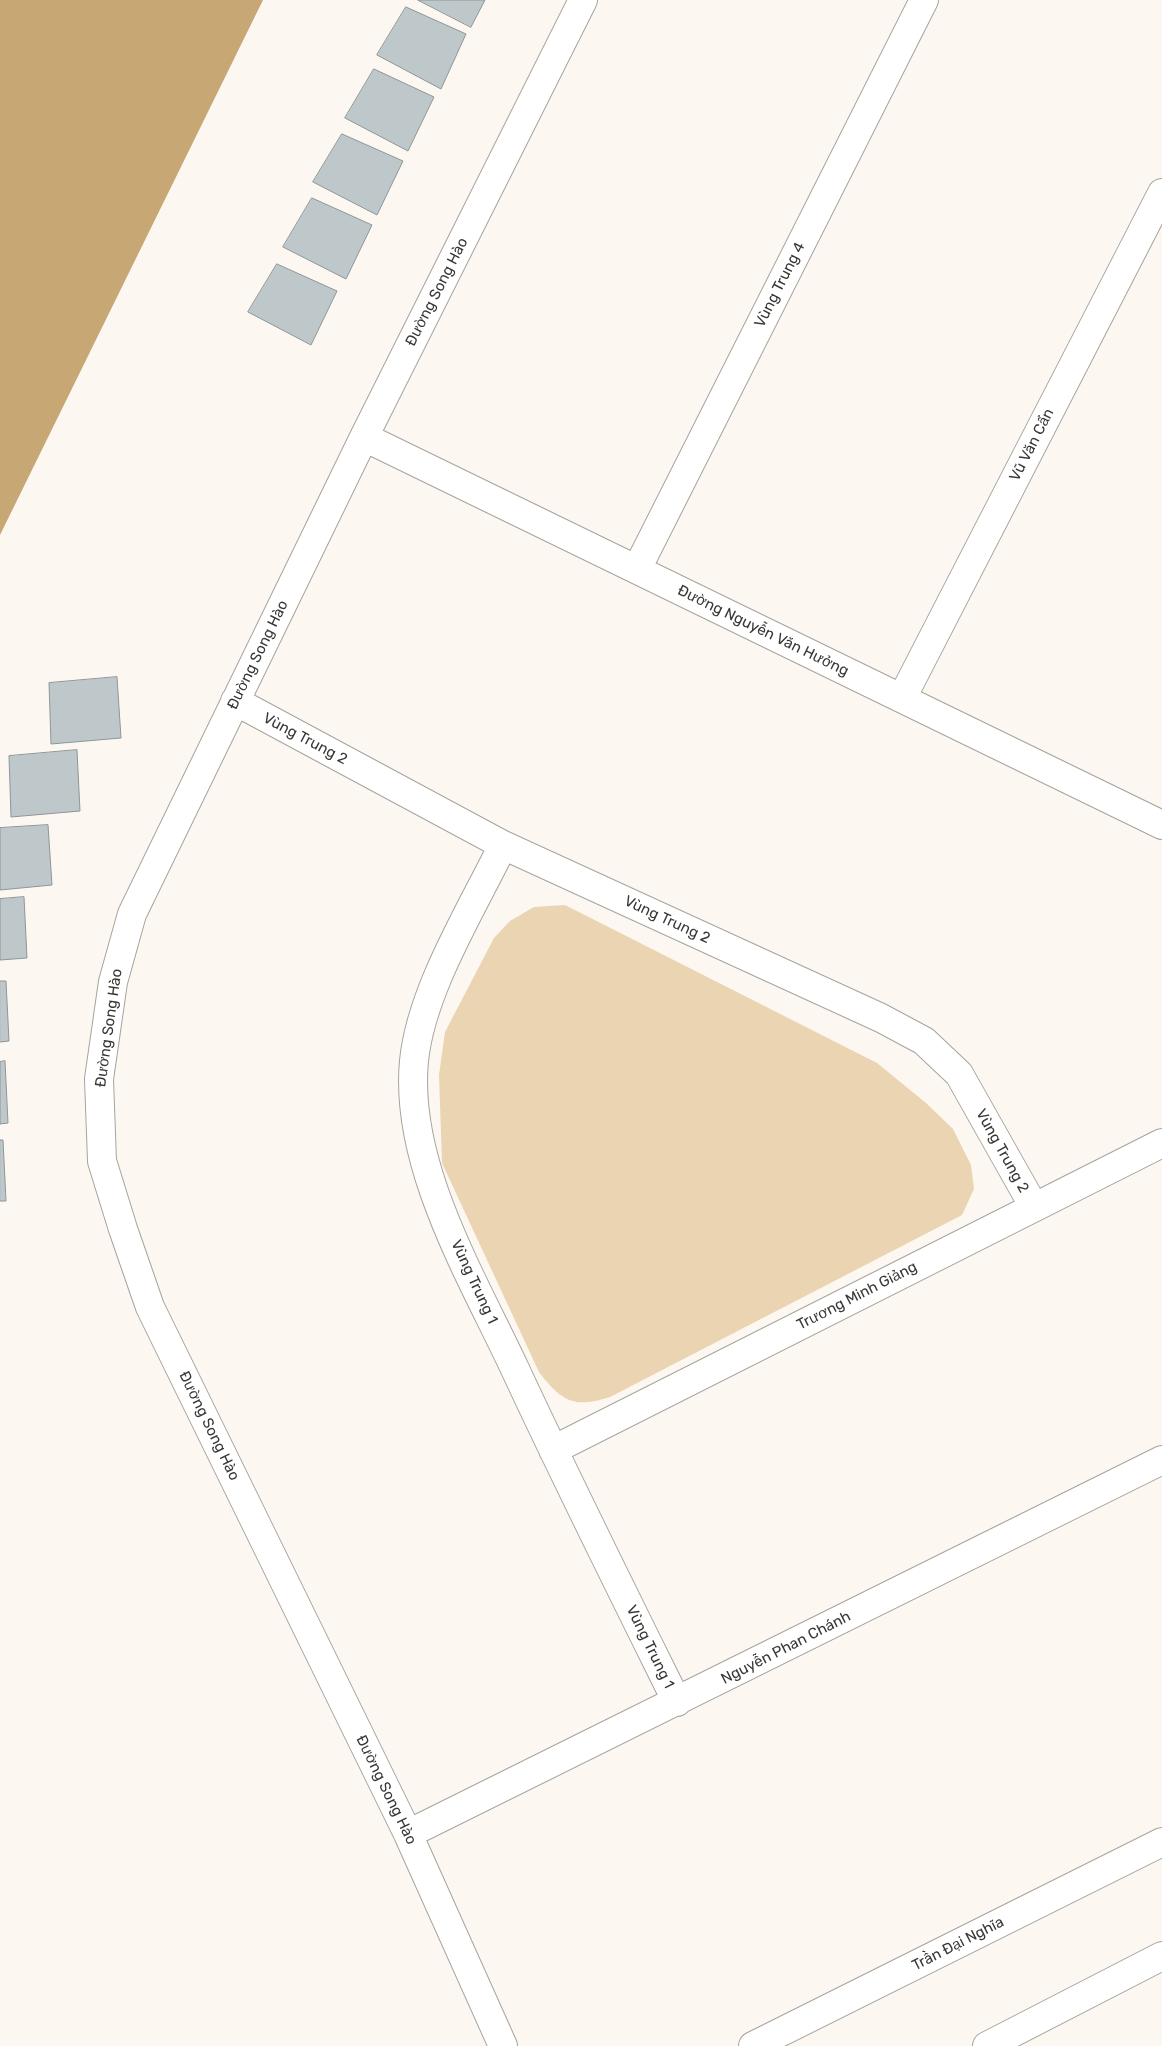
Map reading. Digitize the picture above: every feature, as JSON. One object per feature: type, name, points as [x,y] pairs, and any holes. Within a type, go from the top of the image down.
[{"type":"street","name":"Đường Song Hào","points":[[504,2046],[408,1834],[150,1307],[102,1161],[99,1079],[113,982],[132,914],[364,437],[583,0]]},
{"type":"street","name":"Vùng Trung 4","points":[[637,570],[924,0]]},
{"type":"street","name":"Vũ Văn Cẩn","points":[[902,698],[1162,193]]},
{"type":"street","name":"Đường Nguyễn Văn Hưởng","points":[[364,437],[1162,824]]},
{"type":"street","name":"Vùng Trung 2","points":[[236,701],[503,846],[881,1018],[924,1041],[959,1074],[1034,1207]]},
{"type":"street","name":"Vùng Trung 1","points":[[503,846],[429,996],[414,1060],[414,1113],[426,1171],[446,1222],[553,1450],[677,1702]]},
{"type":"street","name":"Trương Minh Giảng","points":[[553,1450],[1162,1142]]},
{"type":"street","name":"Nguyễn Phan Chánh","points":[[408,1834],[1162,1460]]},
{"type":"street","name":"Trần Đại Nghĩa","points":[[753,2046],[1162,1842]]},
{"type":"street","points":[[987,2046],[1162,1956]]},
{"type":"shaded area","points":[[0,0],[263,0],[0,535]]},
{"type":"shaded area","points":[[565,905],[877,1063],[926,1103],[953,1129],[971,1165],[974,1189],[962,1215],[610,1397],[598,1401],[578,1402],[569,1400],[554,1390],[539,1372],[442,1163],[439,1075],[445,1032],[494,938],[510,921],[534,907]]},
{"type":"building","points":[[418,0],[485,0],[471,27]]},
{"type":"building","points":[[406,7],[466,34],[441,89],[377,55]]},
{"type":"building","points":[[374,69],[434,97],[408,151],[345,118]]},
{"type":"building","points":[[342,134],[403,161],[377,215],[313,182]]},
{"type":"building","points":[[312,198],[372,225],[346,279],[283,247]]},
{"type":"building","points":[[277,264],[337,291],[311,345],[248,312]]},
{"type":"building","points":[[117,677],[121,738],[51,744],[49,683]]},
{"type":"building","points":[[77,750],[80,811],[11,817],[9,756]]},
{"type":"building","points":[[48,825],[52,885],[0,890],[0,828]]},
{"type":"building","points":[[24,897],[27,958],[0,960],[0,899]]},
{"type":"building","points":[[0,981],[6,981],[9,1041],[0,1042]]},
{"type":"building","points":[[5,1061],[8,1123],[0,1124],[0,1062]]},
{"type":"building","points":[[0,1140],[3,1140],[6,1201],[0,1201]]}]
